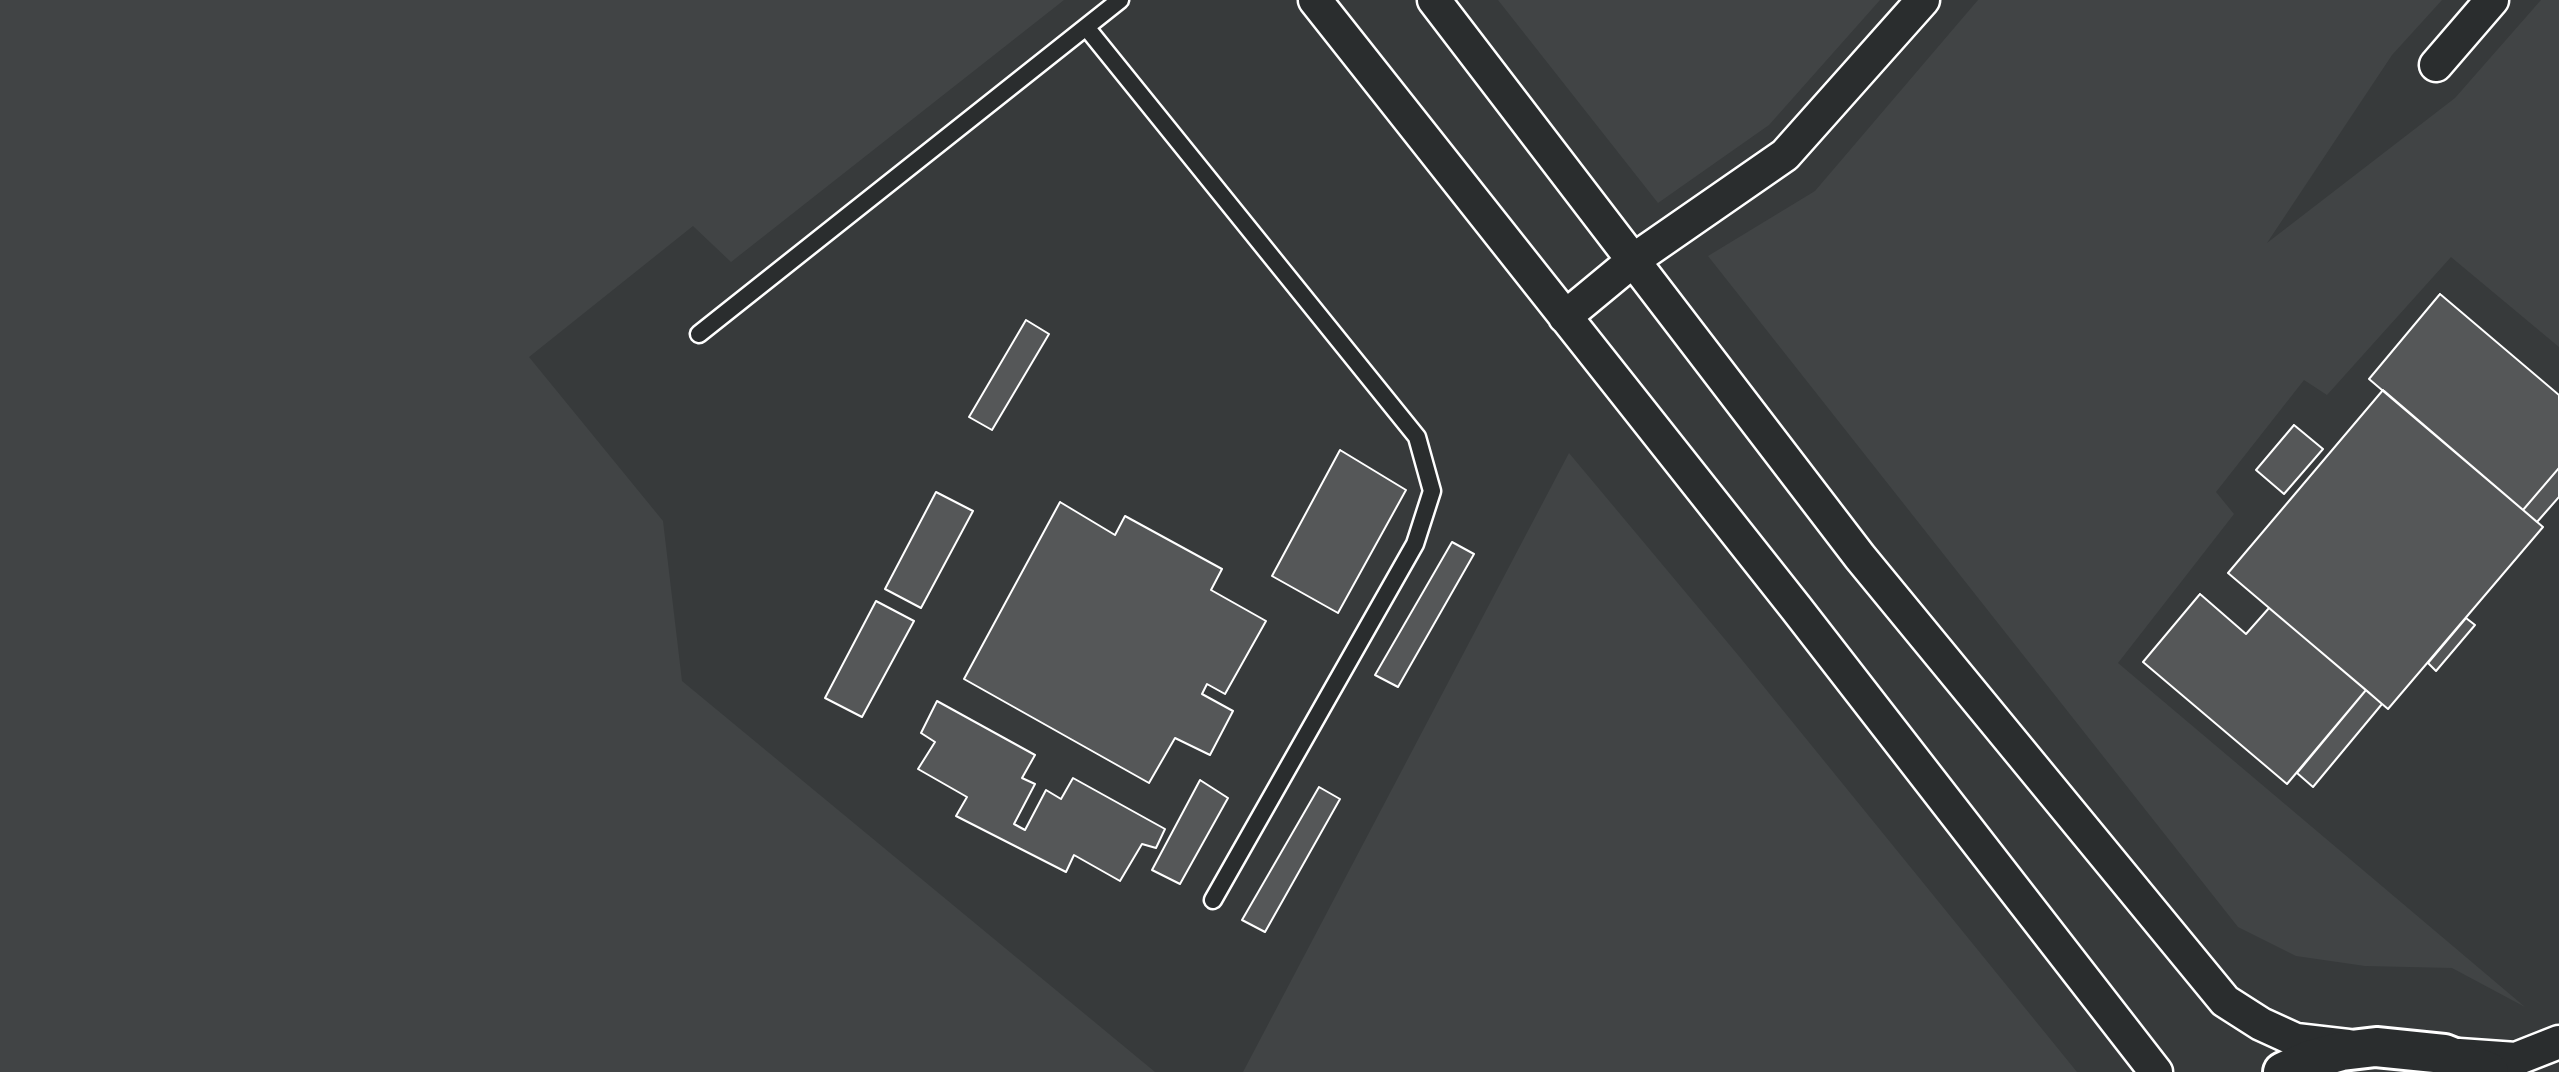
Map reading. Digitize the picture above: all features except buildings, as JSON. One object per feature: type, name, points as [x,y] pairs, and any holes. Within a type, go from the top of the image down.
[{"type":"main road","points":[[2283,1072],[2309,1060],[2342,1051],[2376,1047],[2444,1054],[2489,1072]]},
{"type":"street","points":[[1315,0],[2156,1072]]},
{"type":"street","points":[[1434,0],[1635,259],[1860,557],[2225,1001],[2261,1024],[2296,1040],[2376,1047]]},
{"type":"street","points":[[1565,317],[1635,259],[1785,155],[1923,0]]},
{"type":"street","points":[[2436,65],[2492,0]]},
{"type":"street","points":[[2444,1054],[2516,1059],[2559,1042]]},
{"type":"lane","points":[[699,334],[1120,0]]},
{"type":"lane","points":[[1086,27],[1417,437],[1432,491],[1415,544],[1213,900]]},
{"type":"shaded area","points":[[0,0],[2559,0],[2559,1072],[0,1072]]},
{"type":"shaded area","points":[[0,0],[1064,0],[731,262],[693,226],[529,357],[663,521],[682,681],[1155,1072],[0,1072]]},
{"type":"shaded area","points":[[1498,0],[1880,0],[1769,125],[1658,203]]},
{"type":"shaded area","points":[[1978,0],[2442,0],[2392,55],[2267,243],[2455,98],[2541,0],[2559,0],[2559,347],[2451,257],[2327,395],[2304,380],[2216,492],[2234,514],[2118,663],[2525,1007],[2452,968],[2365,966],[2296,956],[2238,927],[1708,256],[1815,191]]},
{"type":"shaded area","points":[[1569,453],[1738,655],[2077,1072],[1243,1072]]}]
